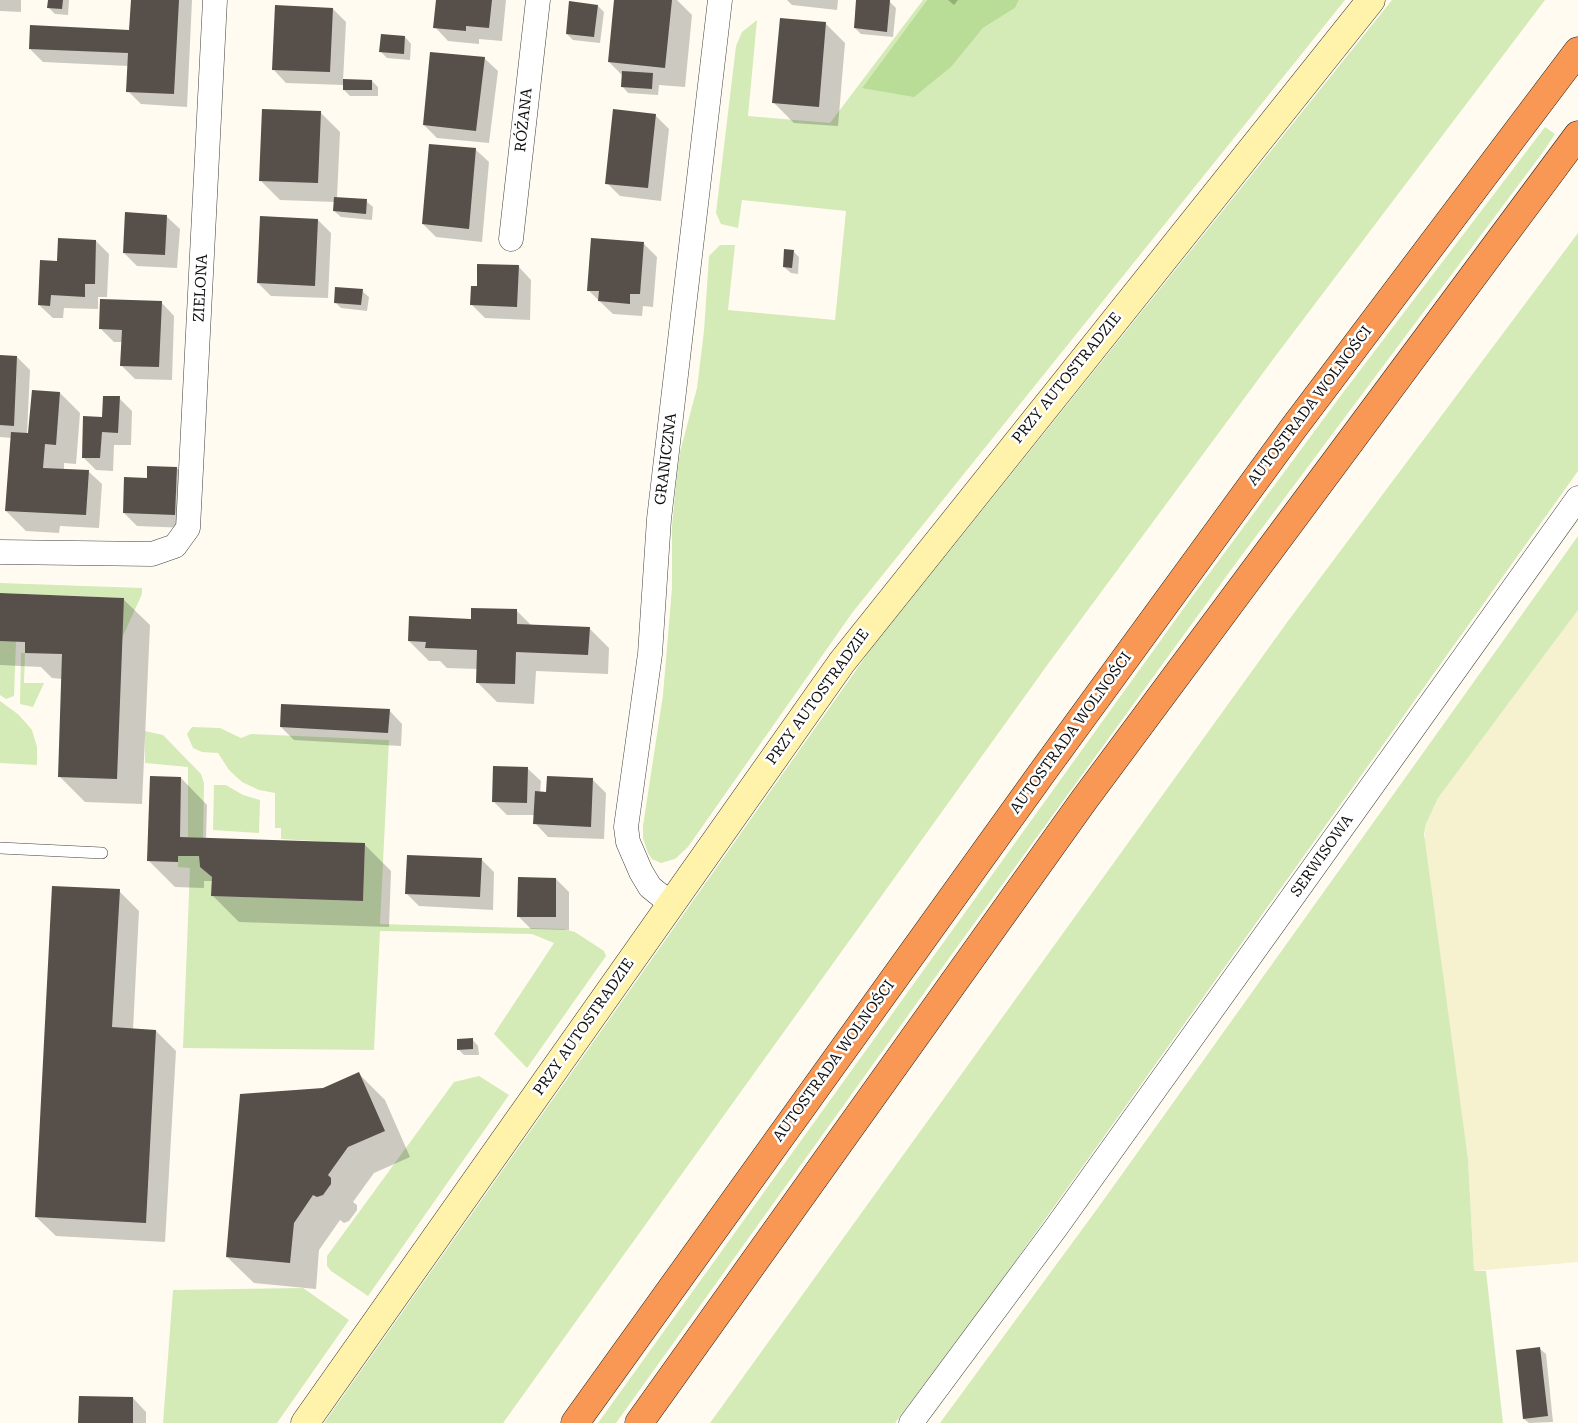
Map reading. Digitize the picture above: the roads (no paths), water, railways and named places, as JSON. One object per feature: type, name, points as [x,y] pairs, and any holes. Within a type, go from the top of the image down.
[{"type":"highway","name":"AUTOSTRADA WOLNOŚCI","points":[[575,1423],[1044,770],[1292,430],[1578,51]]},
{"type":"highway","points":[[639,1423],[1084,800],[1575,138]]},
{"type":"street","name":"ZIELONA","points":[[0,552],[152,554],[176,546],[182,540],[188,528],[191,514],[215,0]]},
{"type":"street","name":"RÓŻANA","points":[[511,239],[538,0]]},
{"type":"street","name":"GRANICZNA","points":[[671,904],[650,887],[641,872],[628,842],[626,827],[650,654],[659,519],[720,0]]},
{"type":"street","name":"PRZY AUTOSTRADZIE","points":[[305,1423],[867,629],[1371,0]]},
{"type":"street","name":"SERWISOWA","points":[[911,1423],[1066,1214],[1578,498]]},
{"type":"lane","points":[[1528,115],[1578,62]]},
{"type":"lane","points":[[0,848],[102,853]]}]
